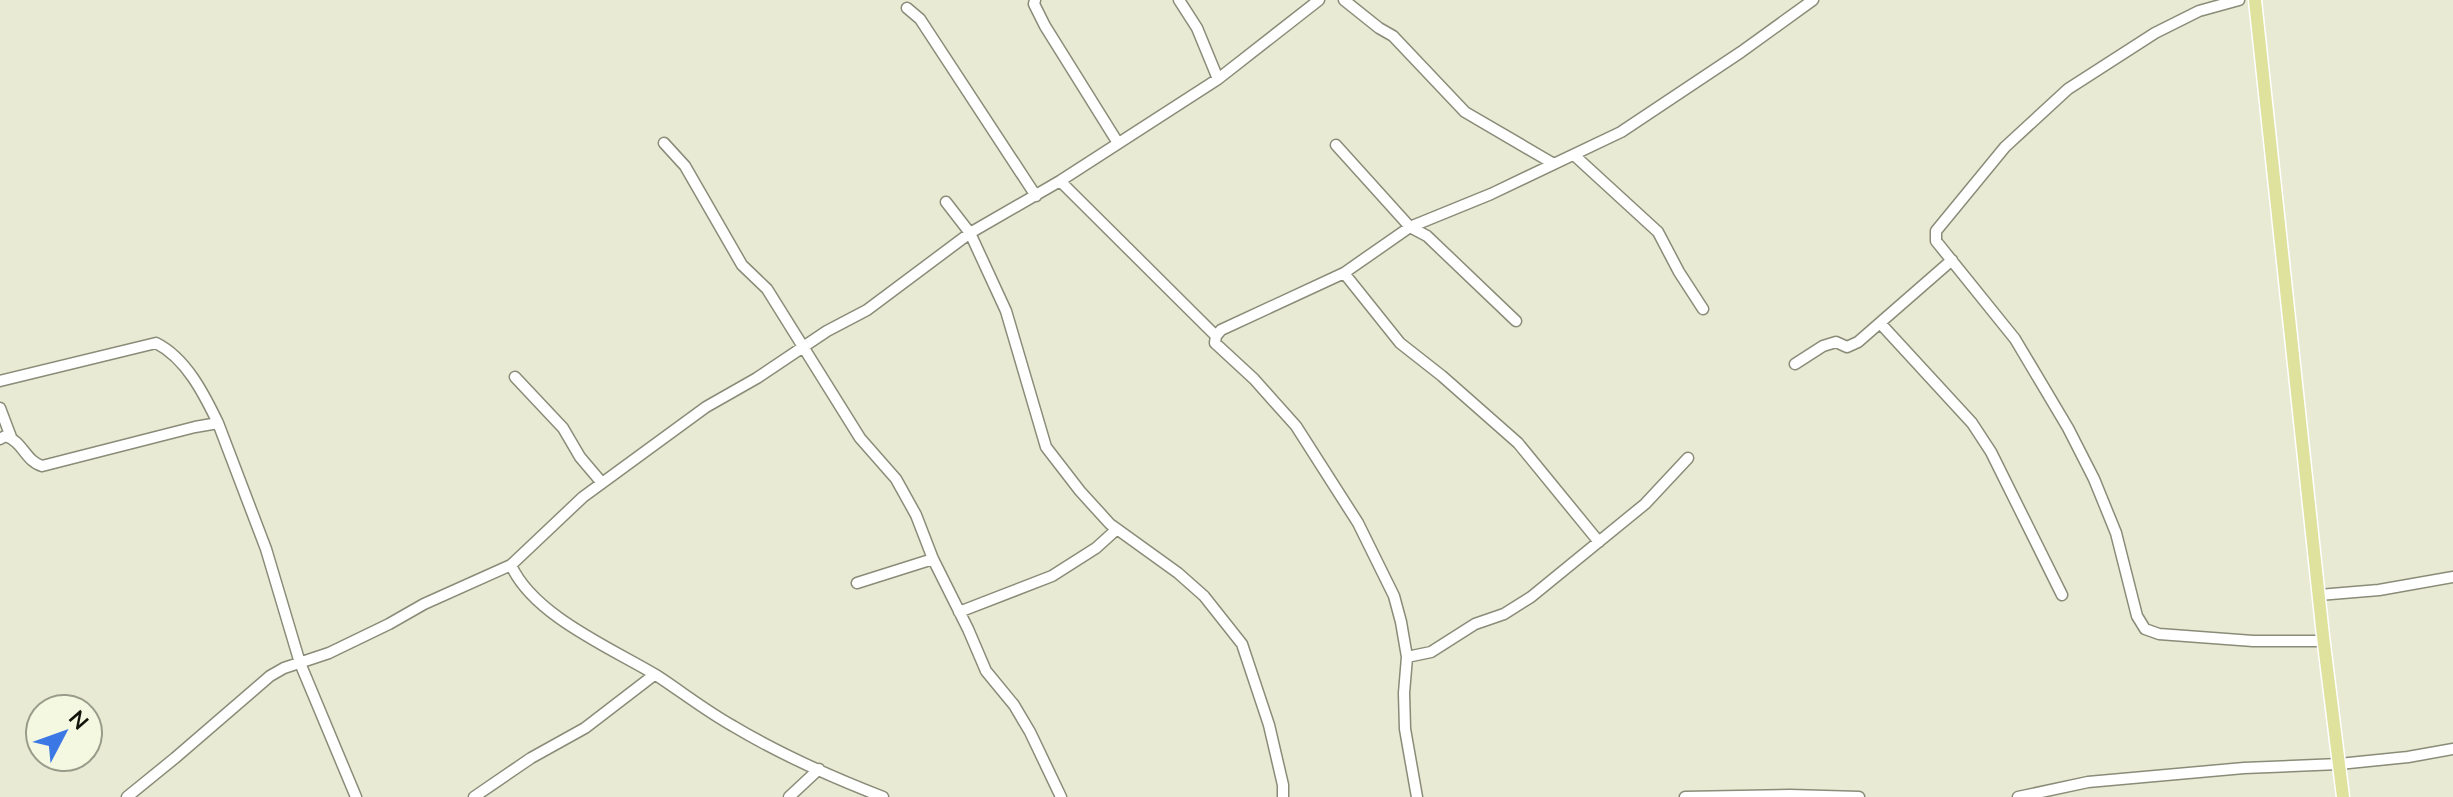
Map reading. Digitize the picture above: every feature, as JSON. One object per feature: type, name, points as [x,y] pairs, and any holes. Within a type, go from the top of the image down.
[{"type":"main road","points":[[2255,0],[2343,797]]},
{"type":"street","points":[[1035,0],[1045,26],[1118,143]]},
{"type":"street","points":[[1179,0],[1197,28],[1218,79]]},
{"type":"street","points":[[127,797],[270,676],[356,641],[424,604],[511,565],[559,518],[602,483],[706,407],[827,331],[867,310],[970,233],[1036,196],[1218,79],[1319,0]]},
{"type":"street","points":[[1344,0],[1408,50],[1465,112],[1554,164]]},
{"type":"street","points":[[1417,797],[1405,729],[1407,657],[1394,596],[1358,523],[1296,426],[1254,379],[1215,343],[1216,336],[1221,330],[1344,273],[1410,227],[1491,194],[1621,132],[1658,110],[1813,0]]},
{"type":"street","points":[[2239,0],[2199,11],[2155,33],[2068,89],[2005,147],[1936,231],[1936,241],[2015,339],[2081,454],[2116,533],[2137,616],[2145,629],[2159,634],[2253,641],[2324,641]]},
{"type":"street","points":[[907,8],[920,19],[1036,196]]},
{"type":"street","points":[[664,143],[685,166],[742,265],[767,289],[860,438],[896,479],[916,515],[933,559],[986,671],[1022,718],[1061,797]]},
{"type":"street","points":[[1336,145],[1410,227],[1427,236],[1516,321]]},
{"type":"street","points":[[1574,155],[1658,232],[1703,309]]},
{"type":"street","points":[[1060,181],[1216,336]]},
{"type":"street","points":[[946,202],[970,233],[1006,311],[1046,447],[1080,491],[1117,529],[1204,596],[1242,644],[1269,725],[1283,797]]},
{"type":"street","points":[[1795,364],[1823,346],[1836,342],[1847,347],[1858,342],[1952,260]]},
{"type":"street","points":[[1344,273],[1400,343],[1518,443],[1599,542]]},
{"type":"street","points":[[1880,323],[1972,423],[1991,452],[2062,595]]},
{"type":"street","points":[[0,381],[156,343],[168,349],[186,368],[218,423],[266,549],[300,663],[356,797]]},
{"type":"street","points":[[515,377],[563,428],[580,457],[602,483]]},
{"type":"street","points":[[0,408],[6,438],[19,442],[30,460],[42,466],[218,423]]},
{"type":"street","points":[[1407,657],[1431,652],[1475,624],[1504,614],[1531,597],[1645,504],[1688,458]]},
{"type":"street","points":[[959,612],[1052,576],[1096,548],[1117,529]]},
{"type":"street","points":[[857,583],[933,559]]},
{"type":"street","points":[[511,565],[526,588],[550,610],[731,726],[883,797]]},
{"type":"street","points":[[2319,595],[2379,590],[2453,577]]},
{"type":"street","points":[[474,797],[531,758],[585,728],[654,675]]},
{"type":"street","points":[[2018,797],[2088,782],[2244,768],[2339,764],[2453,749]]},
{"type":"street","points":[[789,797],[819,769]]},
{"type":"street","points":[[1685,797],[1859,797]]}]
